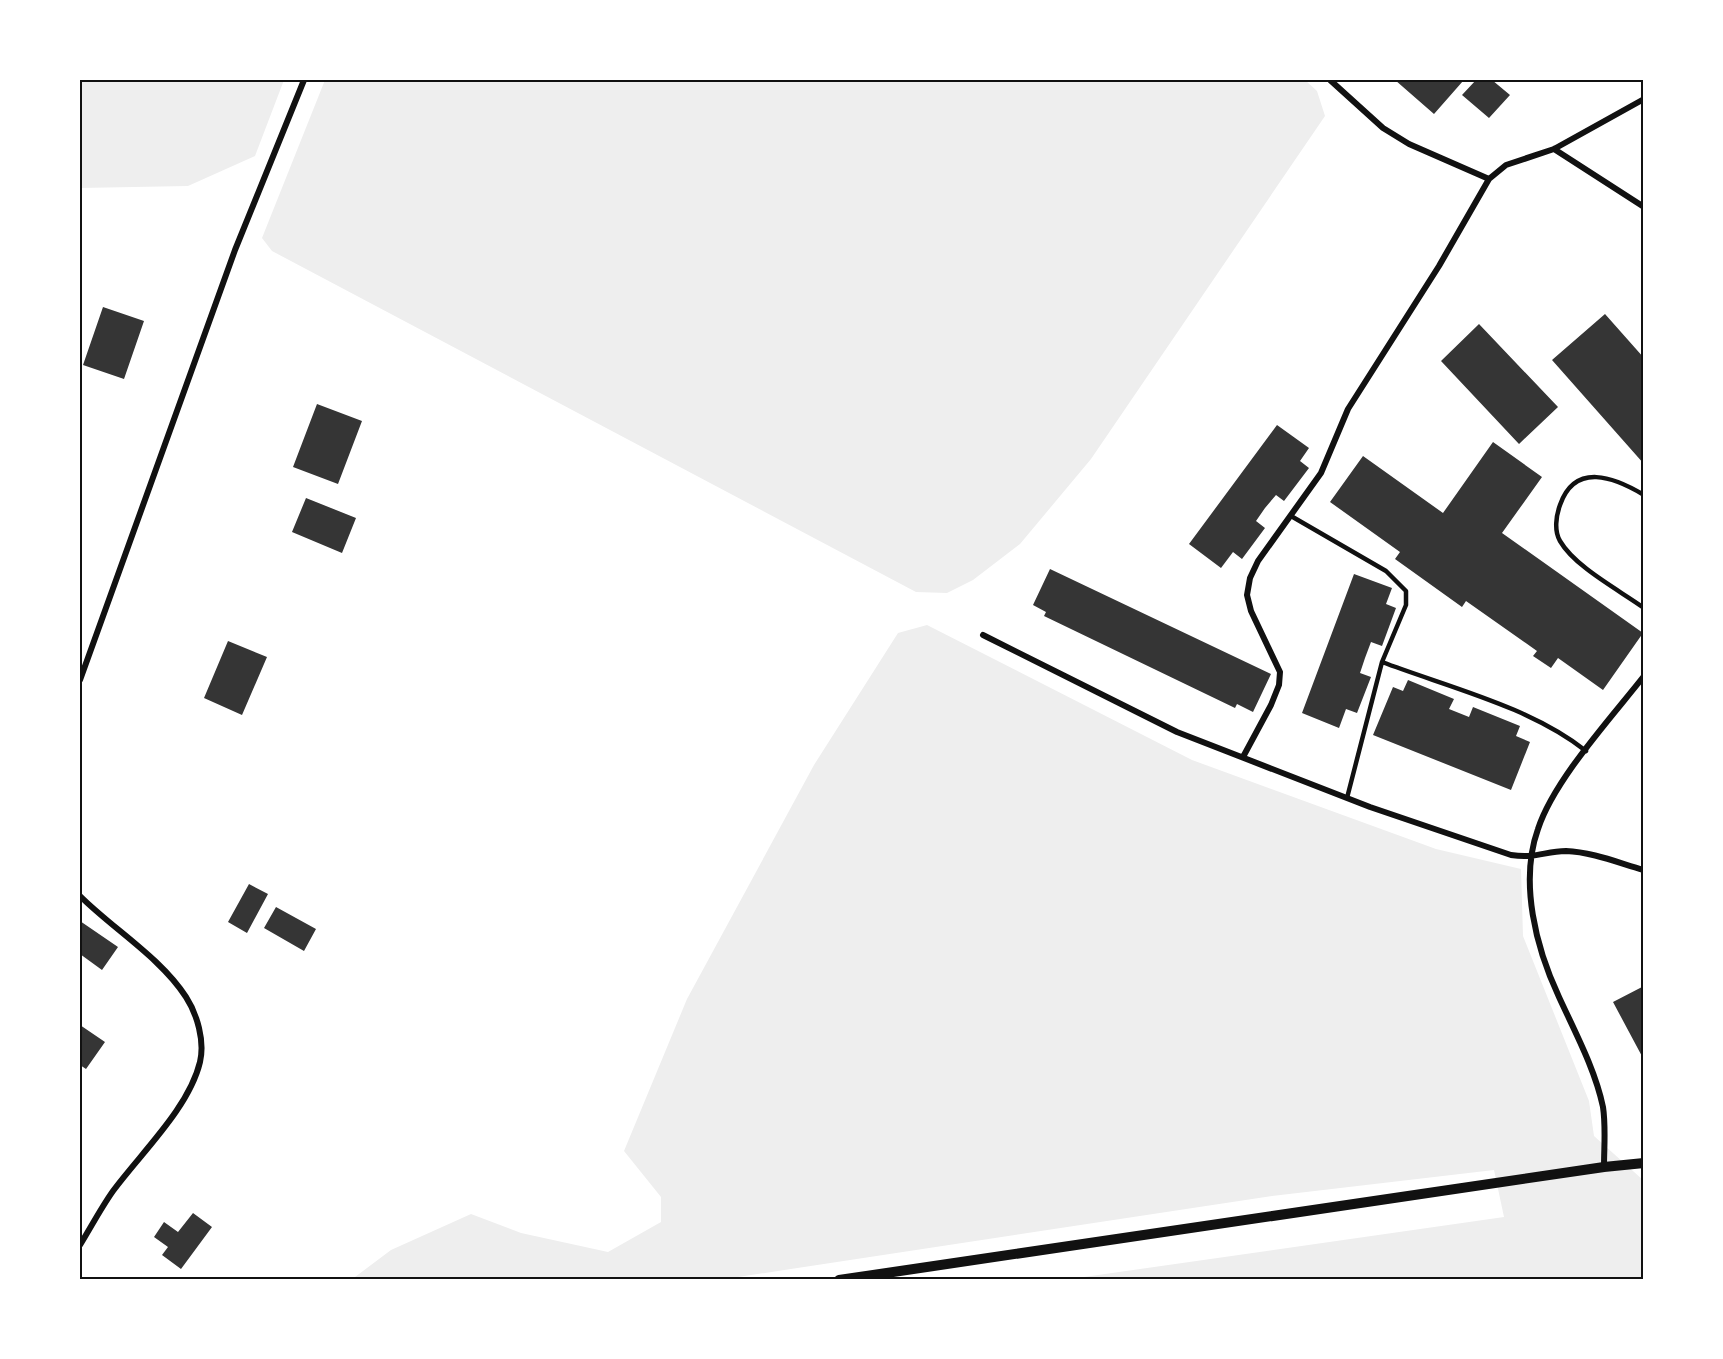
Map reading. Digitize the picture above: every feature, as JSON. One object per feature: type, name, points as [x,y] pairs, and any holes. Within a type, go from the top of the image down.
[{"type":"street","points":[[80,680],[235,250],[304,80]]},
{"type":"street","points":[[1330,80],[1391,133],[1443,160],[1489,179]]},
{"type":"street","points":[[1243,757],[1271,705],[1279,685],[1280,672],[1251,611],[1247,595],[1250,578],[1258,561],[1321,473],[1347,409],[1439,266],[1489,179],[1506,165],[1554,148],[1644,99]]},
{"type":"street","points":[[1554,148],[1644,207]]},
{"type":"street","points":[[983,635],[1177,732],[1347,798],[1476,844],[1530,858],[1566,851],[1644,870]]},
{"type":"street","points":[[1604,1167],[1603,1108],[1595,1079],[1553,984],[1542,951],[1534,917],[1530,858],[1538,829],[1552,798],[1644,676]]},
{"type":"street","points":[[80,896],[170,977],[186,997],[196,1018],[201,1060],[193,1083],[113,1192],[80,1245]]},
{"type":"street","points":[[839,1280],[1644,1163]]},
{"type":"lane","points":[[1644,495],[1616,479],[1595,477],[1577,481],[1563,495],[1556,517],[1559,540],[1578,561],[1644,608]]},
{"type":"lane","points":[[1291,516],[1386,571],[1406,591],[1406,604],[1382,662],[1347,798]]},
{"type":"lane","points":[[1382,662],[1526,716],[1569,737],[1586,751]]},
{"type":"shaded area","points":[[80,80],[284,80],[255,156],[188,186],[80,188]]},
{"type":"shaded area","points":[[325,80],[1305,80],[1317,91],[1325,116],[1091,459],[1020,544],[973,580],[947,593],[916,592],[272,251],[262,238]]},
{"type":"shaded area","points":[[927,625],[1192,760],[1436,849],[1521,869],[1523,936],[1589,1101],[1594,1136],[1643,1180],[1643,1279],[1070,1279],[1504,1217],[1494,1170],[1272,1196],[725,1279],[351,1280],[391,1250],[471,1214],[521,1233],[608,1252],[661,1222],[661,1197],[624,1151],[687,999],[814,765],[898,633]]},
{"type":"building","points":[[1395,80],[1461,80],[1463,81],[1434,114]]},
{"type":"building","points":[[1476,80],[1492,80],[1510,95],[1489,118],[1462,95]]},
{"type":"building","points":[[103,307],[144,321],[124,379],[83,365]]},
{"type":"building","points":[[1605,314],[1644,358],[1644,464],[1552,360]]},
{"type":"building","points":[[1479,324],[1558,407],[1519,444],[1441,361]]},
{"type":"building","points":[[317,404],[362,421],[338,484],[293,467]]},
{"type":"building","points":[[1277,425],[1309,448],[1300,461],[1309,468],[1284,501],[1276,495],[1265,508],[1256,521],[1265,528],[1242,559],[1233,552],[1221,568],[1189,544]]},
{"type":"building","points":[[1493,442],[1542,477],[1502,533],[1643,633],[1603,690],[1558,658],[1551,668],[1533,656],[1537,651],[1466,601],[1462,607],[1395,559],[1400,552],[1330,502],[1363,456],[1443,513]]},
{"type":"building","points":[[306,498],[356,518],[342,553],[292,532]]},
{"type":"building","points":[[1050,569],[1271,674],[1253,712],[1237,704],[1235,708],[1044,616],[1046,612],[1033,605]]},
{"type":"building","points":[[1354,574],[1392,588],[1386,604],[1396,608],[1382,646],[1371,642],[1365,658],[1360,673],[1371,677],[1357,713],[1346,709],[1339,728],[1302,713]]},
{"type":"building","points":[[228,641],[267,657],[242,715],[204,698]]},
{"type":"building","points":[[1408,680],[1454,699],[1449,709],[1469,717],[1473,707],[1520,726],[1516,736],[1530,742],[1511,790],[1373,735],[1393,687],[1403,691]]},
{"type":"building","points":[[249,884],[268,894],[247,933],[228,922]]},
{"type":"building","points":[[276,907],[316,929],[304,951],[264,928]]},
{"type":"building","points":[[80,921],[118,947],[102,970],[80,954]]},
{"type":"building","points":[[1642,987],[1644,989],[1644,1060],[1613,1002]]},
{"type":"building","points":[[80,1025],[105,1042],[86,1069],[80,1065]]},
{"type":"building","points":[[193,1213],[212,1227],[181,1269],[162,1255],[168,1247],[154,1237],[164,1222],[178,1232]]}]
